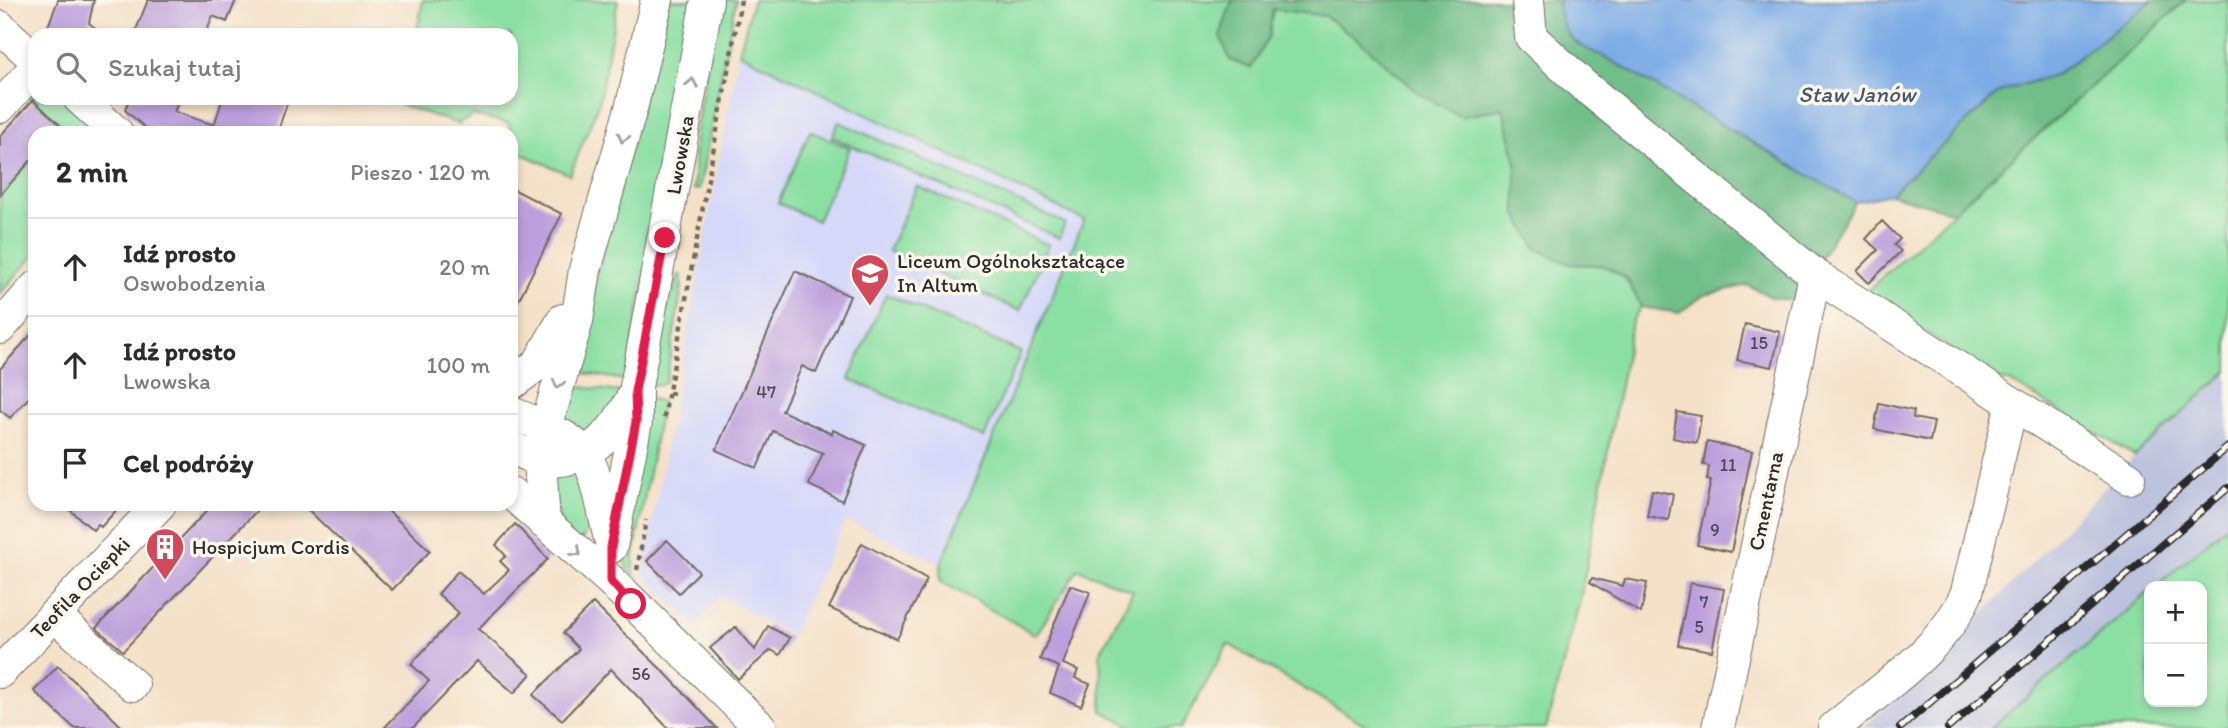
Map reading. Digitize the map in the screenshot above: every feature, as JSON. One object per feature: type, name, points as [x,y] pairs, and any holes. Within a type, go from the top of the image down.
[{"type":"street","points":[[544,523],[540,460],[546,426],[577,321],[585,270],[632,105],[657,0]]},
{"type":"street","name":"Lwowska","points":[[611,547],[636,422],[635,391],[707,0]]},
{"type":"street","points":[[1528,0],[1531,37],[1582,84],[1815,275],[2129,478]]},
{"type":"street","points":[[0,27],[28,53]]},
{"type":"street","points":[[0,107],[28,76]]},
{"type":"street","points":[[87,105],[109,126]]},
{"type":"street","points":[[518,379],[538,364],[546,352],[585,270]]},
{"type":"street","name":"Cmentarna","points":[[1718,728],[1815,275]]},
{"type":"street","points":[[0,328],[28,296]]},
{"type":"street","name":"Lwowska","points":[[540,460],[556,460],[586,452],[604,440],[620,423],[635,391]]},
{"type":"street","points":[[1834,728],[1938,639],[1958,614],[1967,592],[2012,403]]},
{"type":"street","points":[[518,416],[546,426],[586,452],[601,493],[621,593]]},
{"type":"street","points":[[518,450],[540,460]]},
{"type":"street","points":[[518,499],[621,593],[761,728]]},
{"type":"street","name":"Teofila Ociepki","points":[[0,671],[153,511]]},
{"type":"street","points":[[54,615],[133,685]]},
{"type":"path","points":[[664,420],[741,0]]},
{"type":"path","points":[[669,393],[676,394]]},
{"type":"path","points":[[621,593],[643,591],[637,570],[647,515]]},
{"type":"shaded area","name":"Liceum Ogólnokształcące In Altum","points":[[739,53],[1085,220],[941,564],[846,520],[791,635],[719,596],[695,626],[643,574]]},
{"type":"shaded area","points":[[2228,371],[2228,550],[2193,581],[2144,581],[2144,622],[2021,728],[1863,728],[1950,648],[2135,456]]},
{"type":"green space","points":[[423,0],[618,0],[599,102],[570,175],[518,152],[518,126],[472,115],[458,124],[401,105],[518,105],[518,28],[417,28]]},
{"type":"green space","points":[[669,0],[695,0],[626,380],[571,371]]},
{"type":"green space","points":[[719,0],[736,0],[699,190],[694,189],[695,133]]},
{"type":"green space","points":[[753,0],[1232,0],[1230,60],[1251,68],[1269,35],[1273,8],[1325,16],[1360,41],[1420,94],[1461,116],[1503,108],[1516,162],[1516,213],[1569,264],[1596,265],[1614,270],[1628,283],[1641,307],[1632,321],[1580,600],[1546,728],[1371,728],[1228,644],[1181,728],[1134,728],[1102,711],[1100,653],[1133,591],[1078,569],[1036,635],[940,581],[941,564],[1084,220],[739,53]]},
{"type":"green space","points":[[1232,0],[1558,0],[1562,23],[1577,43],[1855,202],[1794,301],[1771,297],[1748,285],[1704,295],[1679,313],[1641,307],[1627,278],[1602,265],[1569,264],[1537,249],[1516,213],[1516,162],[1503,108],[1461,117],[1420,94],[1360,41],[1325,16],[1273,9],[1269,36],[1251,68],[1230,60],[1220,36]]},
{"type":"green space","points":[[2153,0],[2186,0],[1953,212],[1890,194],[1999,92],[2058,74]]},
{"type":"green space","points":[[2186,0],[2228,0],[2228,371],[2135,456],[2009,381],[1997,380],[1866,292]]},
{"type":"green space","points":[[37,105],[71,105],[94,126],[62,126]]},
{"type":"green space","points":[[839,122],[1065,223],[1059,238],[832,137]]},
{"type":"green space","points":[[810,131],[850,148],[817,221],[778,203]]},
{"type":"green space","points":[[28,164],[28,262],[0,294],[0,195]]},
{"type":"green space","points":[[917,186],[1049,245],[1020,311],[888,251]]},
{"type":"green space","points":[[679,275],[682,276],[682,286],[666,381],[661,385],[650,385],[660,327]]},
{"type":"green space","points":[[886,294],[1021,352],[984,438],[849,379]]},
{"type":"green space","points":[[567,385],[622,392],[611,416],[584,434],[560,417]]},
{"type":"green space","points":[[646,397],[662,402],[634,555],[634,574],[640,583],[633,586],[620,548]]},
{"type":"green space","points":[[575,463],[589,515],[589,525],[579,542],[564,533],[546,470]]},
{"type":"green space","points":[[2228,525],[2228,728],[1991,728],[2144,596],[2144,707],[2207,707],[2207,581],[2162,581]]},
{"type":"water","name":"Staw Janów","points":[[1558,0],[2153,0],[2057,74],[1999,92],[1890,194],[1855,202],[1577,43],[1562,23]]},
{"type":"building","points":[[58,0],[94,0],[89,23],[95,28],[47,28]]},
{"type":"building","points":[[148,0],[236,0],[227,22],[213,16],[208,28],[137,28]]},
{"type":"building","points":[[28,105],[38,105],[61,126],[28,126],[28,164],[0,195],[0,136]]},
{"type":"building","points":[[127,105],[177,105],[174,112],[214,125],[221,105],[287,105],[279,126],[143,126],[125,110]]},
{"type":"building","points":[[518,192],[562,214],[518,301]]},
{"type":"building","points":[[1882,221],[1900,239],[1894,245],[1901,251],[1869,283],[1857,271],[1878,250],[1866,239]]},
{"type":"building","points":[[795,271],[850,296],[816,373],[802,366],[782,411],[832,434],[833,430],[866,445],[842,501],[809,485],[823,453],[773,431],[757,468],[716,450]]},
{"type":"building","points":[[1745,324],[1780,332],[1772,367],[1737,360]]},
{"type":"building","points":[[28,338],[28,399],[10,418],[0,410],[0,369]]},
{"type":"building","points":[[1879,403],[1914,411],[1913,418],[1934,422],[1930,441],[1874,429]]},
{"type":"building","points":[[1677,412],[1701,416],[1697,443],[1673,438]]},
{"type":"building","points":[[1707,442],[1752,451],[1731,552],[1697,545],[1711,481],[1707,480],[1709,466],[1703,465]]},
{"type":"building","points":[[1652,490],[1673,494],[1668,520],[1647,516]]},
{"type":"building","points":[[71,511],[116,511],[101,527],[98,524],[93,530]]},
{"type":"building","name":"Hospicjum Cordis","points":[[206,511],[256,511],[123,651],[96,628]]},
{"type":"building","points":[[309,511],[388,511],[430,551],[392,590]]},
{"type":"building","points":[[515,524],[548,559],[478,629],[531,674],[514,693],[477,661],[413,728],[384,728],[429,681],[411,664],[459,613],[438,594],[458,571],[484,594],[509,570],[500,561],[506,556],[496,545]]},
{"type":"building","points":[[667,540],[699,572],[679,593],[647,561]]},
{"type":"building","points":[[862,543],[927,579],[897,639],[829,608]]},
{"type":"building","points":[[1592,578],[1623,586],[1625,579],[1647,583],[1641,613],[1590,582]]},
{"type":"building","points":[[1690,583],[1724,589],[1712,651],[1678,645]]},
{"type":"building","points":[[1070,585],[1090,592],[1063,664],[1078,670],[1075,678],[1090,684],[1081,706],[1050,693],[1059,667],[1040,659]]},
{"type":"building","points":[[593,603],[717,728],[668,728],[611,669],[562,720],[533,695],[579,649],[563,633]]},
{"type":"building","points":[[768,626],[790,638],[780,655],[771,650],[738,679],[710,648],[736,627],[755,650]]},
{"type":"building","points":[[58,666],[123,728],[74,728],[34,691]]},
{"type":"railway","points":[[1900,728],[2228,447]]},
{"type":"railway","points":[[1948,728],[2228,488]]},
{"type":"place","name":"Liceum Ogólnokształcące In Altum","points":[[870,307]]},
{"type":"place","name":"Hospicjum Cordis","points":[[165,581]]},
{"type":"route","points":[[631,604],[611,581],[611,547],[636,422],[635,391],[665,238]]}]
